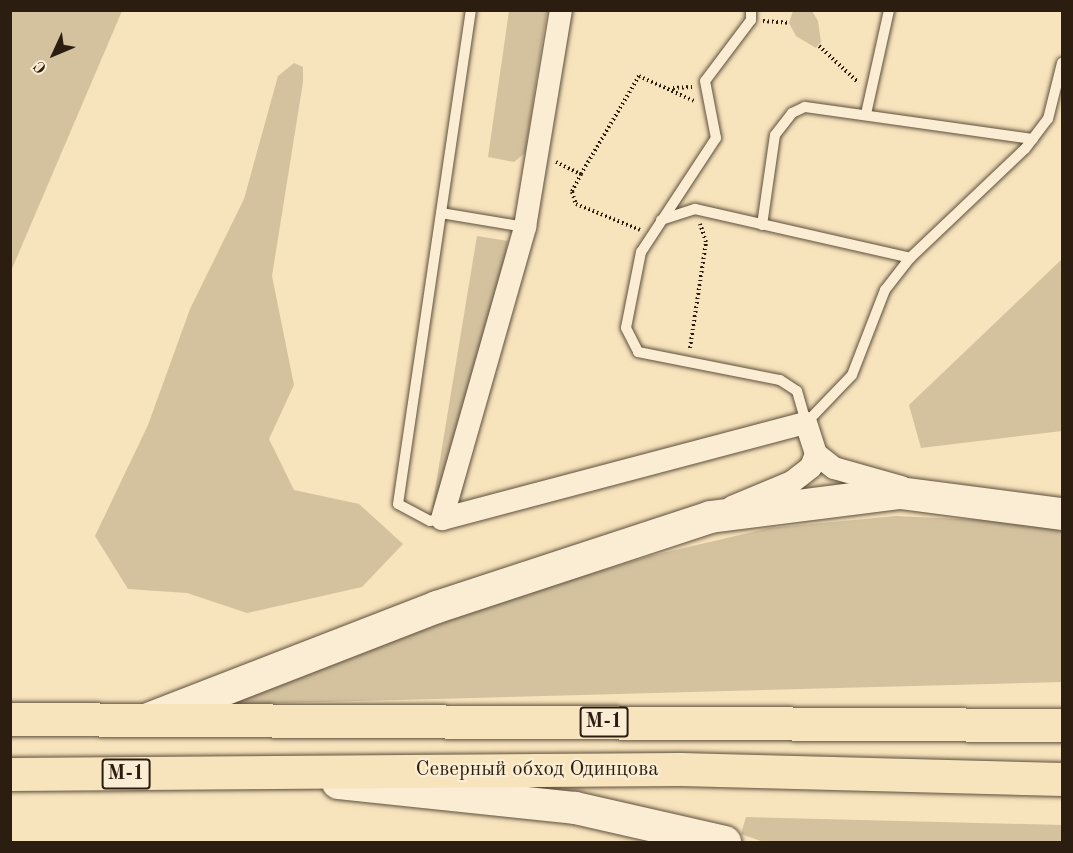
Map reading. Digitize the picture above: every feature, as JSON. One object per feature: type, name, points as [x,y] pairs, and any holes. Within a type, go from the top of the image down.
[{"type":"highway","name":"М-1","points":[[10,719],[1062,725]]},
{"type":"highway","name":"Северный обход Одинцова","points":[[10,774],[680,769],[1062,780]]},
{"type":"main road","name":"М-1","points":[[146,720],[437,607],[710,517],[900,493],[1062,514]]},
{"type":"main road","name":"М-1","points":[[241,774],[575,808],[725,843]]},
{"type":"street","points":[[442,519],[525,227],[561,10]]},
{"type":"street","points":[[442,519],[806,423],[816,454],[811,467],[792,482],[710,517]]},
{"type":"street","points":[[816,454],[860,478],[995,505]]},
{"type":"lane","points":[[442,519],[430,521],[398,504],[471,10]]},
{"type":"lane","points":[[866,114],[889,10]]},
{"type":"lane","points":[[751,15],[705,81],[703,93],[716,138],[661,220],[635,270],[626,328],[628,343],[638,352],[780,380],[797,391],[806,423]]},
{"type":"lane","points":[[806,423],[852,375],[885,290],[910,258],[1033,139],[1048,120],[1062,63]]},
{"type":"lane","points":[[762,225],[781,123],[806,107],[1033,139]]},
{"type":"lane","points":[[661,220],[695,209],[910,258]]},
{"type":"lane","points":[[441,213],[525,227]]},
{"type":"path","points":[[751,15],[789,23]]},
{"type":"path","points":[[819,46],[870,94]]},
{"type":"path","points":[[652,235],[576,204],[572,192],[581,174],[639,76],[672,88],[698,104],[712,122]]},
{"type":"path","points":[[672,88],[689,86],[703,93]]},
{"type":"path","points":[[537,153],[581,174]]},
{"type":"path","points":[[687,363],[706,242],[695,209]]},
{"type":"shaded area","points":[[10,11],[122,11],[11,271]]},
{"type":"shaded area","points":[[509,11],[547,11],[525,153],[514,162],[488,157]]},
{"type":"shaded area","points":[[793,11],[812,11],[818,21],[821,42],[816,48],[796,36],[789,23]]},
{"type":"shaded area","points":[[294,63],[303,67],[303,82],[272,276],[294,385],[269,439],[294,490],[359,504],[403,544],[362,587],[247,613],[187,593],[128,589],[95,536],[148,425],[190,309],[244,199],[278,76]]},
{"type":"shaded area","points":[[477,236],[508,241],[462,495],[432,508]]},
{"type":"shaded area","points":[[1062,259],[1062,431],[921,448],[909,405]]},
{"type":"shaded area","points":[[896,516],[1025,522],[1062,531],[1062,682],[212,705],[523,594],[650,556],[769,528]]},
{"type":"shaded area","points":[[746,817],[1062,825],[1062,842],[764,842],[741,834]]}]
